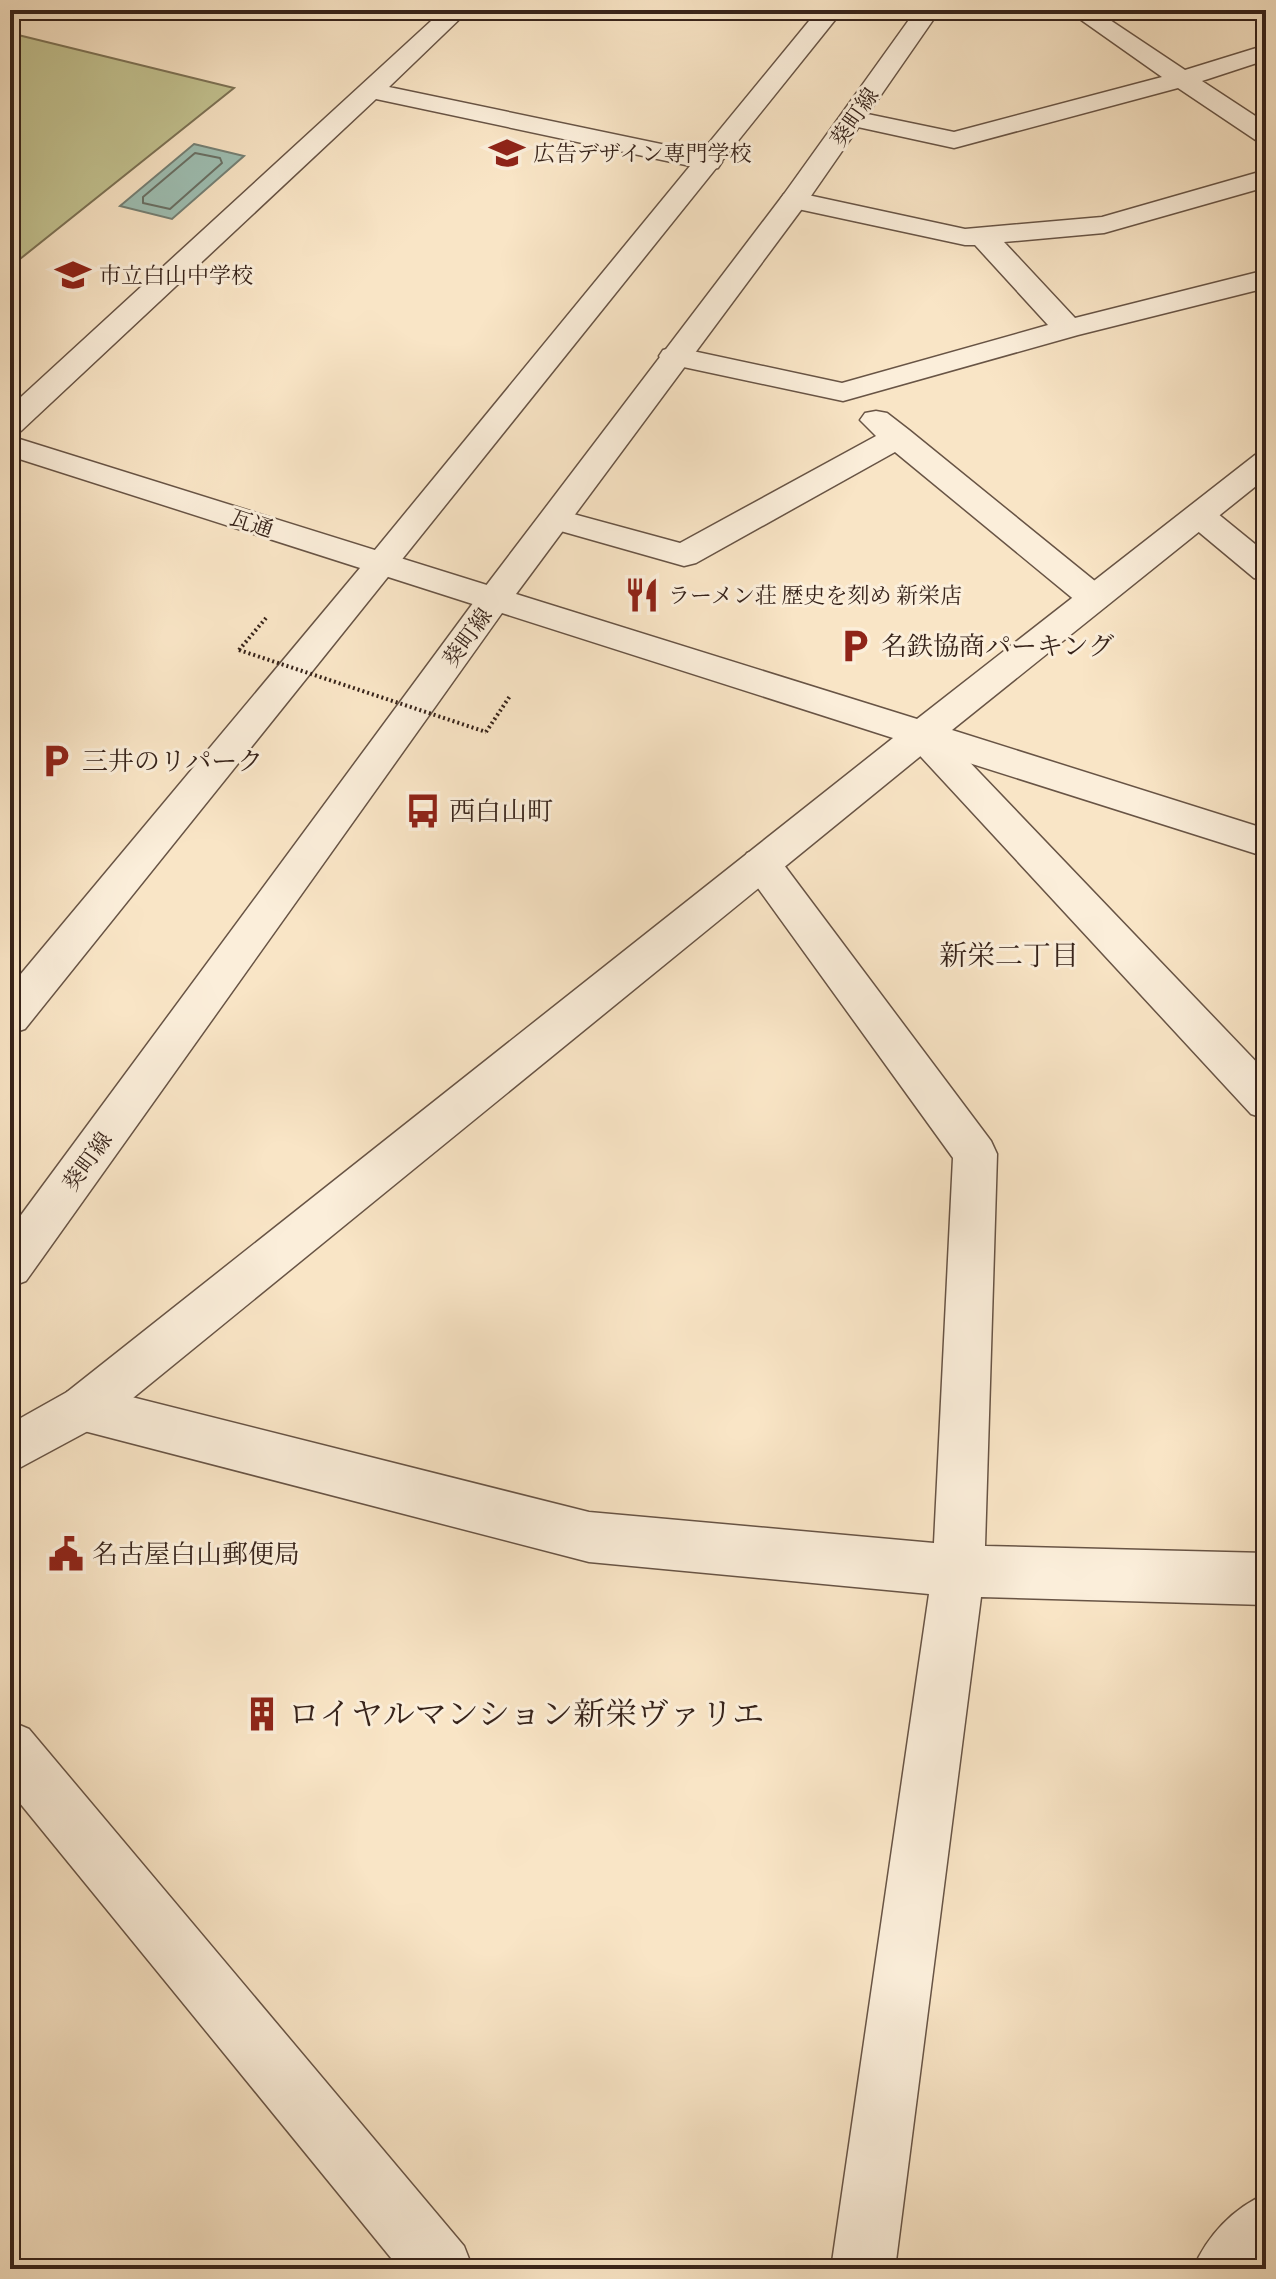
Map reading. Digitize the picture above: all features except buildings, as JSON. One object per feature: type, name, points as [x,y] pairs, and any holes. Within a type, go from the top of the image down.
[{"type":"street","points":[[10,424],[457,10]]},
{"type":"street","points":[[10,1017],[831,10]]},
{"type":"street","name":"葵町線","points":[[10,1267],[494,599],[794,200],[928,10]]},
{"type":"street","points":[[1079,10],[1266,135]]},
{"type":"street","points":[[853,119],[954,140],[1182,79],[1266,52]]},
{"type":"street","points":[[369,90],[709,162]]},
{"type":"street","points":[[794,200],[965,237],[1104,225],[1266,178]]},
{"type":"street","points":[[983,236],[1068,329]]},
{"type":"street","points":[[843,392],[1068,329],[1264,282]]},
{"type":"street","points":[[674,356],[843,392],[1094,598]]},
{"type":"street","points":[[555,519],[684,555],[898,437]]},
{"type":"street","name":"瓦通","points":[[10,446],[1266,843]]},
{"type":"street","points":[[10,1450],[84,1408],[761,863],[1266,462]]},
{"type":"street","points":[[1200,516],[1266,570]]},
{"type":"street","points":[[923,736],[1266,1101]]},
{"type":"street","points":[[761,863],[975,1154],[958,1571],[863,2269]]},
{"type":"street","points":[[84,1408],[589,1537],[958,1571],[1265,1582]]},
{"type":"street","points":[[10,1748],[441,2269]]},
{"type":"street","points":[[1225,2269],[1266,2226]]},
{"type":"path","points":[[266,618],[239,650],[486,732],[510,696]]},
{"type":"green space","points":[[10,33],[234,88],[10,267]]},
{"type":"water","points":[[194,144],[244,156],[172,219],[120,206]]},
{"type":"place","name":"広告デザイン専門学校","points":[[507,153]]},
{"type":"place","name":"市立白山中学校","points":[[73,275]]},
{"type":"place","name":"ラーメン荘 歴史を刻め 新栄店","points":[[642,595]]},
{"type":"place","name":"名鉄協商パーキング","points":[[855,646]]},
{"type":"place","name":"三井のリパーク","points":[[56,761]]},
{"type":"place","name":"西白山町","points":[[423,811]]},
{"type":"place","name":"名古屋白山郵便局","points":[[66,1554]]},
{"type":"place","name":"ロイヤルマンション新栄ヴァリエ","points":[[262,1714]]},
{"type":"district","name":"新栄二丁目","points":[[1009,955]]}]
